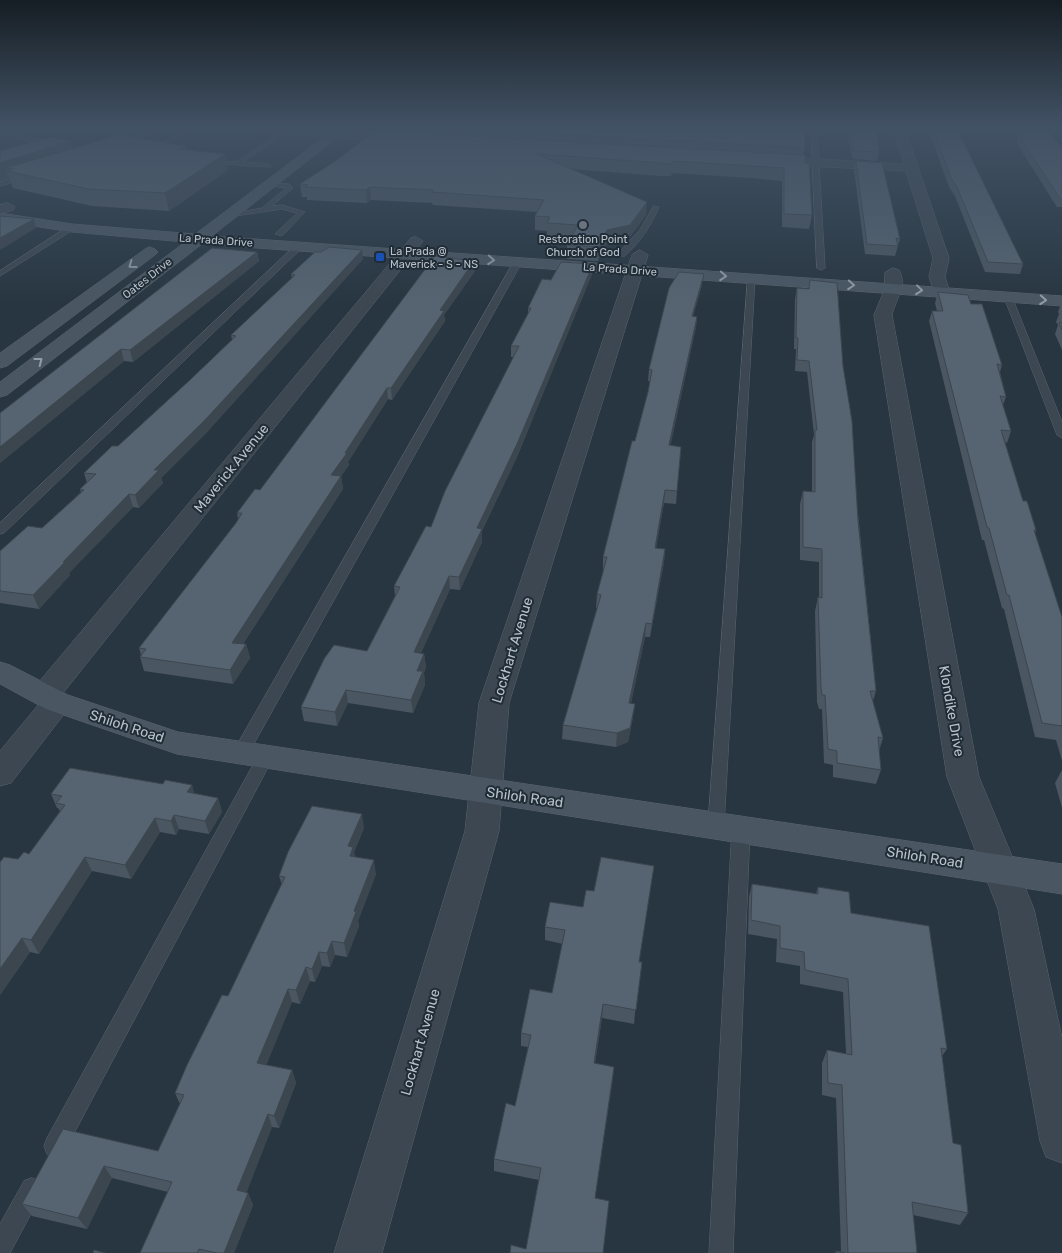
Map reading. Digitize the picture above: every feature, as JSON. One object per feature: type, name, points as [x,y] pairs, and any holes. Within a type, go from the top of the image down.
[{"type":"main road","name":"Oates Drive","points":[[0,391],[264,187]]},
{"type":"main road","name":"La Prada Drive","points":[[2,210],[182,229],[204,234],[300,246],[411,247],[518,262],[632,260],[751,278],[894,281],[937,277],[1062,286]]},
{"type":"main road","name":"La Prada Drive","points":[[2,210],[72,228],[182,229]]},
{"type":"main road","name":"Oates Drive","points":[[0,362],[182,229]]},
{"type":"main road","name":"La Prada Drive","points":[[204,234],[279,234],[411,247],[632,260],[821,268],[894,281],[942,293],[1062,301]]},
{"type":"main road","name":"Shiloh Road","points":[[0,672],[51,699],[114,724],[176,743],[487,792],[1062,878]]},
{"type":"street","points":[[918,187],[941,258],[937,277],[942,293]]},
{"type":"street","name":"Maverick Avenue","points":[[0,774],[51,699],[411,247]]},
{"type":"street","name":"Lockhart Avenue","points":[[358,1253],[482,831],[494,703],[632,260]]},
{"type":"street","name":"Klondike Drive","points":[[894,281],[883,315],[963,777],[1016,909],[1062,1141]]},
{"type":"lane","points":[[265,209],[289,187]]},
{"type":"lane","points":[[817,187],[821,268]]},
{"type":"lane","points":[[632,260],[633,246],[652,218],[656,207]]},
{"type":"lane","points":[[228,215],[265,209],[291,208],[302,212],[279,234]]},
{"type":"lane","points":[[0,274],[72,228]]},
{"type":"lane","points":[[0,530],[300,246]]},
{"type":"lane","points":[[0,1248],[45,1165],[253,756],[518,262]]},
{"type":"lane","points":[[721,1253],[728,827],[751,278]]},
{"type":"lane","points":[[1008,297],[1062,435]]},
{"type":"building","points":[[81,187],[174,187],[165,193]]},
{"type":"building","points":[[315,187],[369,187],[366,190]]},
{"type":"building","points":[[380,187],[614,187],[647,202],[630,225],[607,230],[599,247],[567,245],[578,225],[547,223],[550,217],[535,216],[544,200],[432,192],[433,190]]},
{"type":"building","points":[[784,187],[810,187],[812,215],[784,214]]},
{"type":"building","points":[[860,187],[888,187],[900,239],[896,238],[898,246],[867,244]]},
{"type":"building","points":[[957,187],[986,187],[1023,264],[988,262]]},
{"type":"building","points":[[1053,187],[1062,187],[1062,198],[1060,198]]},
{"type":"building","points":[[0,216],[34,219],[0,238]]},
{"type":"building","points":[[329,247],[362,250],[205,420],[154,470],[159,470],[135,495],[129,494],[33,595],[0,591],[0,551],[28,526],[42,528],[84,490],[80,489],[96,474],[84,473],[112,446],[118,446],[236,336],[231,335],[295,275],[291,274],[315,252],[321,252]]},
{"type":"building","points":[[212,248],[257,252],[130,350],[121,349],[0,447],[0,413]]},
{"type":"building","points":[[435,256],[474,261],[440,310],[444,311],[391,388],[387,388],[345,453],[347,453],[331,475],[341,476],[232,643],[246,644],[230,670],[140,657],[146,649],[139,648],[236,523],[242,513],[237,513],[255,489],[260,490]]},
{"type":"building","points":[[561,262],[593,264],[517,444],[477,528],[482,529],[459,577],[449,576],[414,652],[424,654],[417,671],[423,671],[411,700],[346,690],[335,712],[301,707],[324,659],[334,645],[367,651],[400,587],[394,586],[426,526],[431,527],[445,491],[519,346],[511,346],[531,308],[528,308],[542,279],[551,280]]},
{"type":"building","points":[[679,272],[704,274],[692,316],[697,317],[669,445],[681,447],[677,491],[665,490],[655,548],[665,549],[652,624],[646,623],[629,703],[635,704],[630,728],[617,733],[563,725],[601,595],[597,594],[607,557],[603,557],[632,441],[635,441],[648,392],[652,370],[649,369],[669,288]]},
{"type":"building","points":[[810,280],[837,283],[843,366],[852,421],[858,521],[876,691],[870,691],[883,738],[878,737],[881,770],[837,763],[837,751],[828,749],[825,695],[822,695],[821,688],[818,597],[822,598],[822,549],[803,547],[803,491],[815,492],[815,430],[817,430],[809,361],[797,360],[797,288],[809,289]]},
{"type":"building","points":[[938,292],[968,295],[971,304],[982,304],[1002,365],[997,364],[1006,397],[1000,396],[1011,431],[1001,430],[1023,501],[1027,501],[1036,530],[1034,530],[1062,617],[1062,726],[1042,723],[1009,595],[1007,595],[989,528],[987,527],[932,311],[943,311]]},
{"type":"building","points":[[70,768],[163,784],[165,780],[192,785],[187,792],[218,798],[205,821],[174,815],[171,821],[155,818],[125,865],[85,857],[31,940],[22,938],[0,969],[0,862],[4,857],[18,859],[24,852],[29,854],[65,805],[56,803],[62,796],[51,794]]},
{"type":"building","points":[[312,806],[362,814],[348,846],[353,847],[350,856],[374,860],[344,943],[332,941],[327,953],[319,952],[312,969],[306,967],[296,990],[288,989],[257,1063],[292,1070],[274,1116],[268,1114],[237,1190],[248,1193],[224,1253],[199,1249],[197,1253],[140,1253],[172,1182],[104,1166],[78,1218],[22,1204],[63,1129],[158,1151],[184,1095],[175,1093],[187,1065],[222,995],[228,996],[285,877],[279,876],[288,852]]},
{"type":"building","points":[[601,857],[654,866],[639,962],[642,962],[636,1010],[603,1004],[594,1063],[614,1067],[595,1198],[609,1201],[603,1253],[510,1253],[511,1245],[526,1249],[541,1168],[494,1159],[506,1103],[515,1106],[531,1035],[521,1033],[530,989],[552,993],[565,930],[545,927],[550,902],[583,907],[586,890],[594,891]]},
{"type":"building","points":[[752,884],[818,894],[818,887],[849,892],[851,913],[929,926],[947,1049],[941,1048],[953,1143],[961,1145],[968,1213],[912,1202],[917,1253],[848,1253],[842,1085],[828,1083],[827,1050],[852,1055],[848,979],[805,970],[804,952],[780,948],[780,926],[751,920]]},
{"type":"building","points":[[94,1250],[105,1253],[93,1253]]},
{"type":"place","name":"Restoration Point Church of God","points":[[583,225]]},
{"type":"place","name":"La Prada @ Maverick - S - NS","points":[[380,257]]}]
